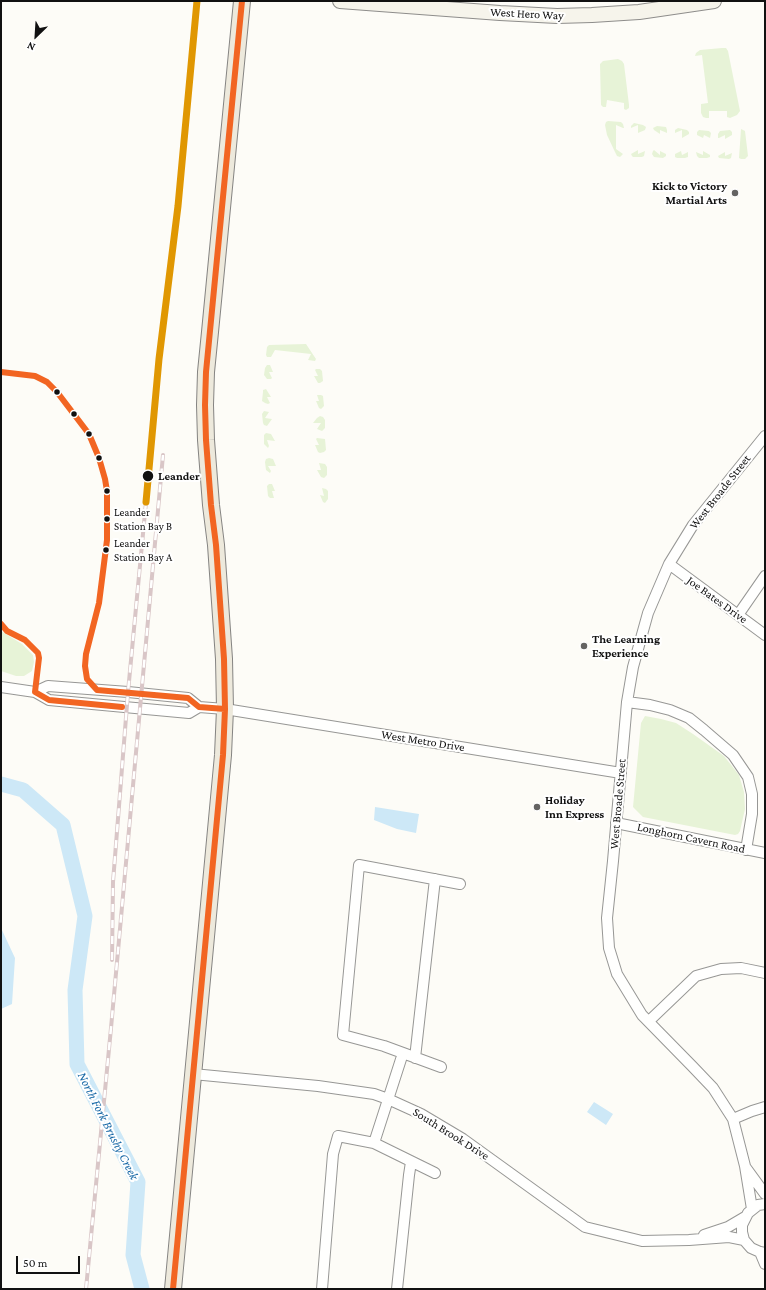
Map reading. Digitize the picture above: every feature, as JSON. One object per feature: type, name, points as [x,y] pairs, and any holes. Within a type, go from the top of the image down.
[{"type":"main road","points":[[173,1288],[220,787],[225,709],[221,604],[211,506],[205,405],[206,372],[242,1]]},
{"type":"main road","name":"West Hero Way","points":[[340,1],[557,16],[592,16],[639,12],[714,1]]},
{"type":"street","name":"West Broade Street","points":[[752,1209],[745,1166],[732,1119],[713,1088],[642,1015],[617,974],[609,948],[606,918],[613,861],[627,702],[633,667],[648,613],[669,564],[693,525],[765,436]]},
{"type":"street","name":"Joe Bates Drive","points":[[669,564],[765,635]]},
{"type":"street","points":[[738,615],[765,576]]},
{"type":"street","points":[[1,687],[36,692],[49,700],[182,713],[189,713],[199,707],[188,698],[128,692],[48,686],[36,692]]},
{"type":"street","points":[[627,702],[650,705],[670,710],[689,718],[733,754],[748,777],[752,794],[752,814],[746,850]]},
{"type":"street","name":"West Metro Drive","points":[[199,707],[225,709],[621,773]]},
{"type":"street","name":"Longhorn Cavern Road","points":[[616,823],[765,853]]},
{"type":"street","points":[[441,1067],[384,1046],[343,1035],[359,865],[460,884]]},
{"type":"street","points":[[416,1058],[435,879]]},
{"type":"street","points":[[649,1021],[696,976],[721,969],[741,968],[765,973]]},
{"type":"street","points":[[374,1143],[403,1053]]},
{"type":"street","name":"South Brook Drive","points":[[193,1074],[318,1086],[374,1094],[388,1099],[421,1114],[463,1139],[585,1227],[642,1241],[729,1237],[744,1240]]},
{"type":"street","points":[[732,1119],[765,1107]]},
{"type":"street","points":[[322,1289],[333,1154],[338,1136],[374,1143],[435,1173]]},
{"type":"street","points":[[397,1289],[408,1175],[411,1162]]},
{"type":"street","name":"West Broade Street","points":[[745,1166],[765,1194]]},
{"type":"street","points":[[752,1209],[758,1205],[765,1204]]},
{"type":"street","name":"South Brook Drive","points":[[689,1240],[728,1227],[745,1217],[752,1209]]},
{"type":"street","points":[[745,1217],[742,1225],[744,1240],[751,1248],[763,1253],[765,1264]]},
{"type":"green space","points":[[726,48],[728,51],[740,111],[737,115],[730,118],[727,117],[727,111],[709,111],[709,118],[706,118],[703,117],[701,113],[701,104],[708,103],[702,55],[695,56],[700,50]]},
{"type":"green space","points":[[618,59],[624,64],[629,105],[629,108],[626,110],[624,109],[624,103],[607,100],[606,107],[601,105],[600,64],[603,61]]},
{"type":"green space","points":[[608,121],[621,122],[623,124],[624,128],[616,125],[616,149],[623,154],[620,157],[617,156],[607,135],[605,125]]},
{"type":"green space","points":[[634,123],[643,125],[646,127],[645,130],[638,133],[638,125],[631,128]]},
{"type":"green space","points":[[657,126],[666,127],[667,133],[660,130],[660,134],[654,130],[653,128]]},
{"type":"green space","points":[[678,128],[687,130],[689,134],[682,138],[682,130],[675,133],[675,130]]},
{"type":"green space","points":[[741,129],[745,131],[748,156],[745,159],[739,158]]},
{"type":"green space","points":[[699,130],[709,131],[711,133],[710,138],[704,135],[703,138],[697,135]]},
{"type":"green space","points":[[730,130],[732,135],[725,139],[725,135],[718,138],[720,131]]},
{"type":"green space","points":[[638,150],[638,154],[645,151],[644,156],[633,157],[631,154]]},
{"type":"green space","points":[[654,150],[660,155],[660,151],[666,154],[666,156],[663,158],[654,157],[652,154]]},
{"type":"green space","points":[[681,151],[682,155],[688,152],[688,157],[675,157],[675,154]]},
{"type":"green space","points":[[703,151],[710,155],[710,157],[699,158],[696,152],[703,155]]},
{"type":"green space","points":[[725,152],[725,156],[732,153],[731,158],[719,158],[718,156]]},
{"type":"green space","points":[[306,344],[316,359],[315,361],[308,360],[311,354],[275,350],[271,357],[267,357],[266,355],[267,347],[269,345]]},
{"type":"green space","points":[[267,365],[270,365],[273,372],[269,372],[272,378],[271,379],[267,379],[264,375]]},
{"type":"green space","points":[[320,369],[322,371],[323,381],[320,383],[318,383],[314,376],[318,376],[315,370]]},
{"type":"green space","points":[[266,389],[271,397],[267,397],[270,403],[268,404],[262,401],[263,390]]},
{"type":"green space","points":[[317,395],[323,396],[324,406],[321,409],[316,401],[319,401]]},
{"type":"green space","points":[[264,411],[269,412],[265,418],[272,419],[267,426],[263,423],[262,414]]},
{"type":"green space","points":[[320,416],[325,420],[325,428],[322,431],[317,429],[321,423],[313,423]]},
{"type":"green space","points":[[266,433],[271,434],[275,441],[267,440],[269,446],[268,448],[264,444],[264,435]]},
{"type":"green space","points":[[316,439],[325,439],[326,450],[324,452],[318,452],[315,445],[319,445]]},
{"type":"green space","points":[[266,459],[273,459],[276,466],[268,466],[271,471],[270,473],[266,470],[265,462]]},
{"type":"green space","points":[[319,463],[325,464],[327,467],[327,475],[324,478],[321,477],[317,470],[321,470]]},
{"type":"green space","points":[[272,484],[275,491],[272,491],[274,498],[270,498],[268,496],[267,486]]},
{"type":"green space","points":[[322,488],[328,491],[328,499],[325,503],[320,495],[324,496]]},
{"type":"green space","points":[[1,631],[22,644],[33,655],[34,662],[32,671],[24,676],[16,676],[1,671]]},
{"type":"green space","points":[[645,716],[676,723],[724,756],[739,775],[744,792],[745,809],[738,834],[735,835],[643,817],[633,807],[641,723]]},
{"type":"water","points":[[375,807],[419,814],[416,833],[397,829],[374,820]]},
{"type":"water","points":[[1,928],[15,958],[12,1004],[1,1009]]},
{"type":"water","points":[[594,1102],[613,1114],[606,1125],[587,1112]]},
{"type":"waterway","name":"North Fork Brushy Creek","points":[[1,784],[23,790],[63,825],[85,916],[75,990],[77,1064],[138,1182],[133,1255],[142,1289]]},
{"type":"railway","points":[[86,1289],[163,455]]},
{"type":"railway","points":[[112,960],[113,882],[128,692],[146,502]]},
{"type":"transit line","points":[[146,502],[159,359],[178,206],[197,1]]},
{"type":"transit line","points":[[173,1289],[223,755],[225,709],[224,659],[216,545],[206,440],[205,405],[206,372],[242,1]]},
{"type":"transit line","points":[[1,372],[35,376],[47,382],[57,392],[89,434],[99,458],[105,479],[107,491],[107,540],[99,603],[86,654],[85,666],[87,679],[97,690],[188,698],[199,707],[225,709]]},
{"type":"transit line","points":[[1,624],[7,631],[25,640],[38,653],[39,658],[35,692],[49,700],[122,707]]},
{"type":"place","name":"Kick to Victory Martial Arts","points":[[735,193]]},
{"type":"place","name":"Leander","points":[[148,476]]},
{"type":"place","name":"Leander Station Bay B","points":[[107,519]]},
{"type":"place","name":"Leander Station Bay A","points":[[106,550]]},
{"type":"place","name":"The Learning Experience","points":[[584,646]]},
{"type":"place","name":"Holiday Inn Express","points":[[537,807]]}]
